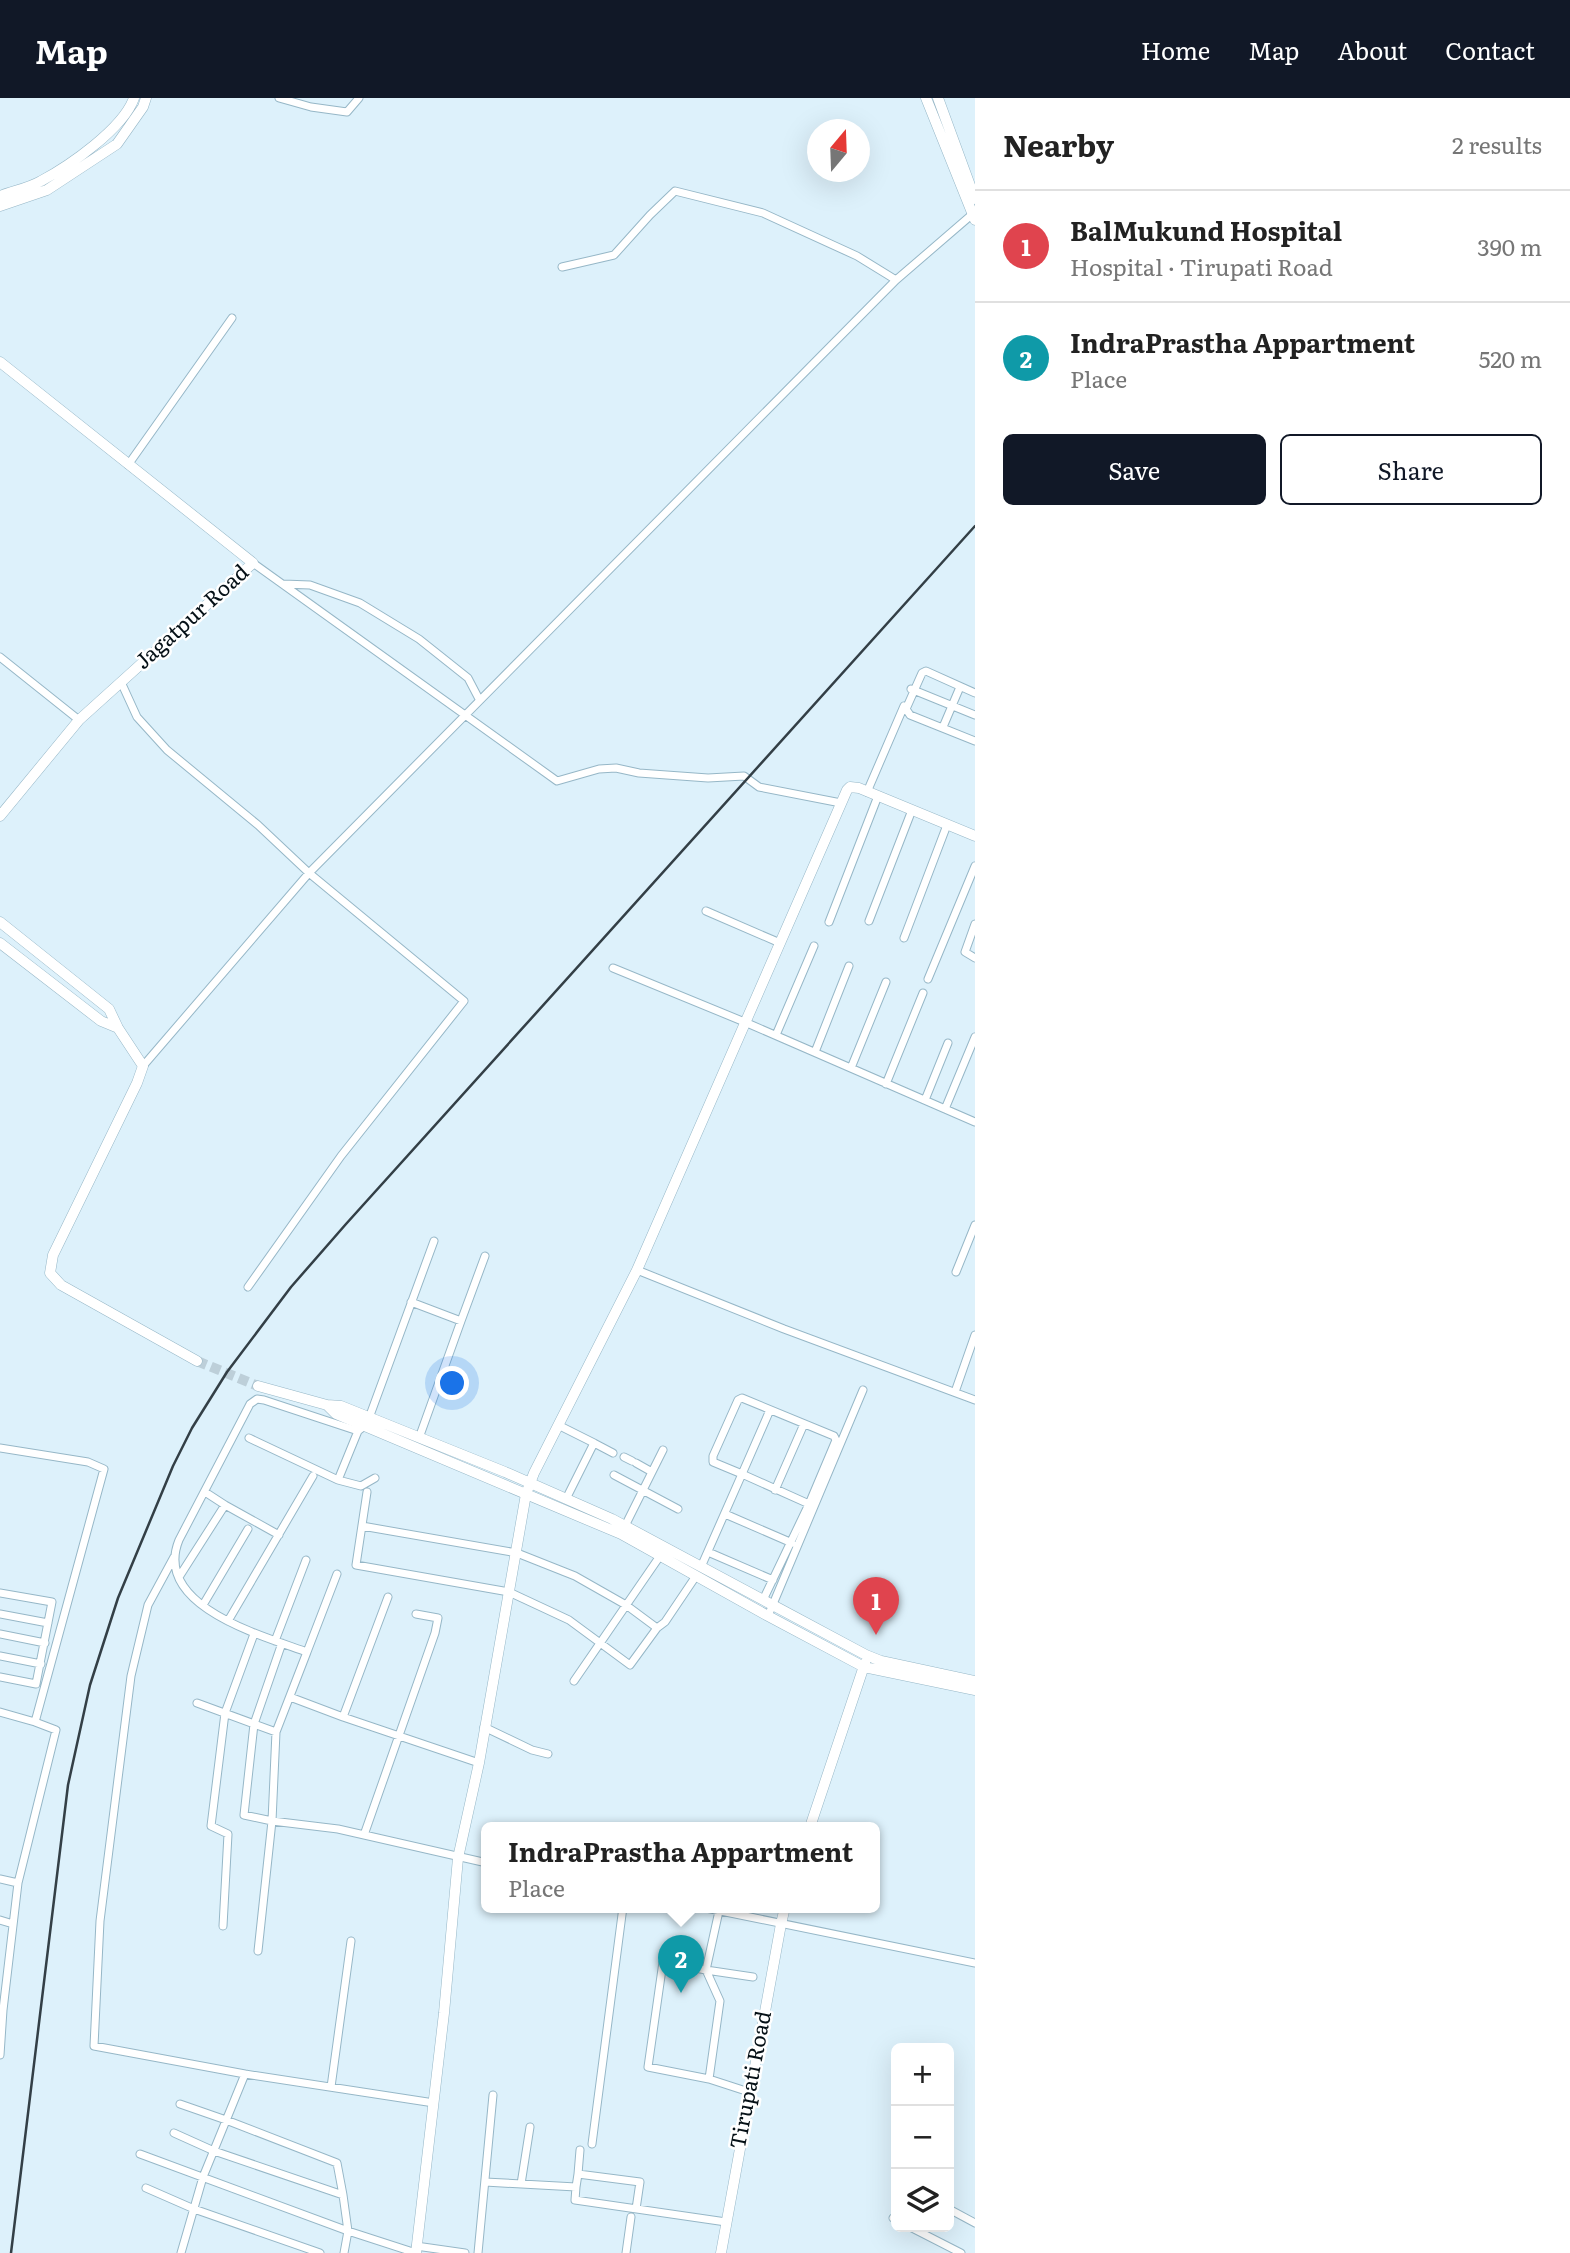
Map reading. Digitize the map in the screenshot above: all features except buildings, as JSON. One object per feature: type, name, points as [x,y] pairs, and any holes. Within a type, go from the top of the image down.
[{"type":"street","points":[[0,196],[40,181],[82,153],[112,130],[134,98]]},
{"type":"street","points":[[0,206],[47,190],[117,144],[143,107],[146,98]]},
{"type":"street","points":[[279,98],[311,107],[347,111],[359,98]]},
{"type":"street","points":[[926,98],[972,194]]},
{"type":"street","points":[[197,1361],[61,1285],[50,1273],[53,1255],[143,1066],[309,873],[464,714],[896,280],[974,215],[972,194],[938,98]]},
{"type":"street","points":[[562,267],[614,255],[675,191],[763,214],[857,256],[896,280]]},
{"type":"street","points":[[128,465],[232,318]]},
{"type":"street","name":"Jagatpur Road","points":[[0,362],[253,563],[79,720],[0,816]]},
{"type":"street","points":[[253,563],[558,781],[599,769],[708,778],[744,776],[760,787],[841,803]]},
{"type":"street","points":[[283,583],[310,585],[360,603],[419,639],[468,678],[479,699]]},
{"type":"street","points":[[0,657],[79,720]]},
{"type":"street","points":[[867,792],[919,669]]},
{"type":"street","points":[[975,693],[926,671],[912,689],[906,712],[975,741]]},
{"type":"street","points":[[121,682],[137,717],[167,750],[258,825],[309,873],[464,1001],[341,1156],[248,1287]]},
{"type":"street","points":[[943,727],[960,687]]},
{"type":"street","points":[[912,689],[975,715]]},
{"type":"street","points":[[416,2251],[444,2013],[458,1858],[530,1483],[637,1270],[850,787],[855,786],[975,836]]},
{"type":"street","points":[[829,922],[878,796]]},
{"type":"street","points":[[869,921],[912,810]]},
{"type":"street","points":[[904,938],[947,825]]},
{"type":"street","points":[[928,979],[975,866]]},
{"type":"street","points":[[706,911],[780,943]]},
{"type":"street","points":[[0,922],[108,1009],[143,1066]]},
{"type":"street","points":[[975,924],[965,952],[975,958]]},
{"type":"street","points":[[0,943],[101,1021],[118,1028]]},
{"type":"street","points":[[776,1035],[814,946]]},
{"type":"street","points":[[44,977],[54,965]]},
{"type":"street","points":[[815,1052],[849,966]]},
{"type":"street","points":[[613,968],[776,1035],[975,1122]]},
{"type":"street","points":[[851,1068],[886,982]]},
{"type":"street","points":[[886,1084],[923,993]]},
{"type":"street","points":[[946,1109],[975,1037]]},
{"type":"street","points":[[925,1100],[948,1043]]},
{"type":"street","points":[[956,1272],[975,1225]]},
{"type":"street","points":[[338,1480],[364,1425],[434,1241]]},
{"type":"street","points":[[419,1438],[485,1256]]},
{"type":"street","points":[[637,1270],[975,1400]]},
{"type":"street","points":[[411,1302],[461,1321]]},
{"type":"street","points":[[955,1392],[975,1335]]},
{"type":"street","points":[[258,1386],[327,1405],[336,1414],[621,1534],[660,1556],[768,1603],[867,1656],[975,1681]]},
{"type":"street","points":[[768,1603],[863,1390]]},
{"type":"street","points":[[433,2103],[245,2074],[93,2046],[100,1921],[131,1676],[148,1605],[245,1411],[257,1399],[419,1438],[530,1483],[625,1526],[768,1616],[864,1667],[975,1690]]},
{"type":"street","points":[[768,1616],[773,1580],[792,1543],[808,1504],[835,1438],[740,1399],[713,1462],[808,1504]]},
{"type":"street","points":[[367,1492],[356,1565],[509,1592],[569,1619],[630,1665],[657,1628],[665,1622],[709,1552],[770,1410]]},
{"type":"street","points":[[558,1424],[613,1453]]},
{"type":"street","points":[[775,1490],[804,1424]]},
{"type":"street","points":[[249,1438],[338,1480],[361,1486],[375,1478]]},
{"type":"street","points":[[566,1499],[594,1443]]},
{"type":"street","points":[[0,1448],[88,1462],[104,1469],[35,1722]]},
{"type":"street","points":[[625,1526],[663,1450]]},
{"type":"street","points":[[630,1461],[652,1472]]},
{"type":"street","points":[[614,1475],[678,1508]]},
{"type":"street","points":[[228,1621],[313,1476]]},
{"type":"street","points":[[205,1492],[279,1535]]},
{"type":"street","points":[[179,1577],[225,1505]]},
{"type":"street","points":[[725,1514],[792,1543]]},
{"type":"street","points":[[362,1526],[517,1553],[575,1576],[626,1605],[657,1628]]},
{"type":"street","points":[[203,1605],[248,1530]]},
{"type":"street","points":[[709,1552],[773,1580]]},
{"type":"street","points":[[573,1681],[660,1556]]},
{"type":"street","points":[[174,1557],[187,1593],[203,1605],[254,1634],[307,1652]]},
{"type":"street","points":[[306,1560],[254,1724],[244,1815],[338,1829],[481,1862]]},
{"type":"street","points":[[258,1951],[272,1821],[276,1732],[338,1574]]},
{"type":"street","points":[[0,1592],[52,1602],[37,1684],[0,1677]]},
{"type":"street","points":[[343,1717],[388,1597]]},
{"type":"street","points":[[0,1614],[48,1623]]},
{"type":"street","points":[[364,1835],[435,1633],[438,1618],[416,1614]]},
{"type":"street","points":[[0,1634],[45,1643]]},
{"type":"street","points":[[223,1926],[228,1834],[211,1826],[225,1713],[254,1634]]},
{"type":"street","points":[[0,1656],[41,1664]]},
{"type":"street","points":[[812,1822],[867,1656]]},
{"type":"street","points":[[290,1697],[478,1763]]},
{"type":"street","points":[[197,1703],[276,1732]]},
{"type":"street","points":[[0,1712],[56,1730],[18,1883],[13,1924],[4,1961],[0,2055]]},
{"type":"street","points":[[484,1727],[532,1750],[548,1754]]},
{"type":"street","points":[[0,1879],[18,1883]]},
{"type":"street","points":[[592,2144],[622,1913]]},
{"type":"street","points":[[709,2079],[720,2001],[706,1969],[719,1913]]},
{"type":"street","points":[[728,1913],[975,1964]]},
{"type":"street","name":"Tirupati Road","points":[[721,2253],[783,1913]]},
{"type":"street","points":[[0,1920],[13,1924]]},
{"type":"street","points":[[331,2087],[351,1941]]},
{"type":"street","points":[[749,2092],[709,2079],[648,2067],[663,1962],[753,1977]]},
{"type":"street","points":[[180,2253],[203,2177],[245,2074]]},
{"type":"street","points":[[478,2253],[494,2095]]},
{"type":"street","points":[[180,2105],[337,2163],[348,2231],[344,2253]]},
{"type":"street","points":[[521,2184],[530,2127]]},
{"type":"street","points":[[173,2133],[214,2151],[343,2195]]},
{"type":"street","points":[[579,2150],[575,2200],[726,2222]]},
{"type":"street","points":[[140,2154],[348,2231],[416,2251],[465,2253]]},
{"type":"street","points":[[578,2174],[640,2182],[636,2208]]},
{"type":"street","points":[[485,2182],[576,2187]]},
{"type":"street","points":[[146,2188],[295,2249],[320,2253]]},
{"type":"street","points":[[954,2212],[975,2223]]},
{"type":"street","points":[[626,2253],[631,2217]]},
{"type":"street","points":[[920,2232],[961,2253]]},
{"type":"tunnel","points":[[197,1361],[258,1386]]},
{"type":"railway","points":[[11,2253],[68,1785],[90,1685],[118,1598],[173,1466],[192,1428],[227,1372],[291,1287],[975,526]]},
{"type":"place","name":"BalMukund Hospital","points":[[876,1635]]},
{"type":"place","name":"IndraPrastha Appartment","points":[[681,1993]]}]
